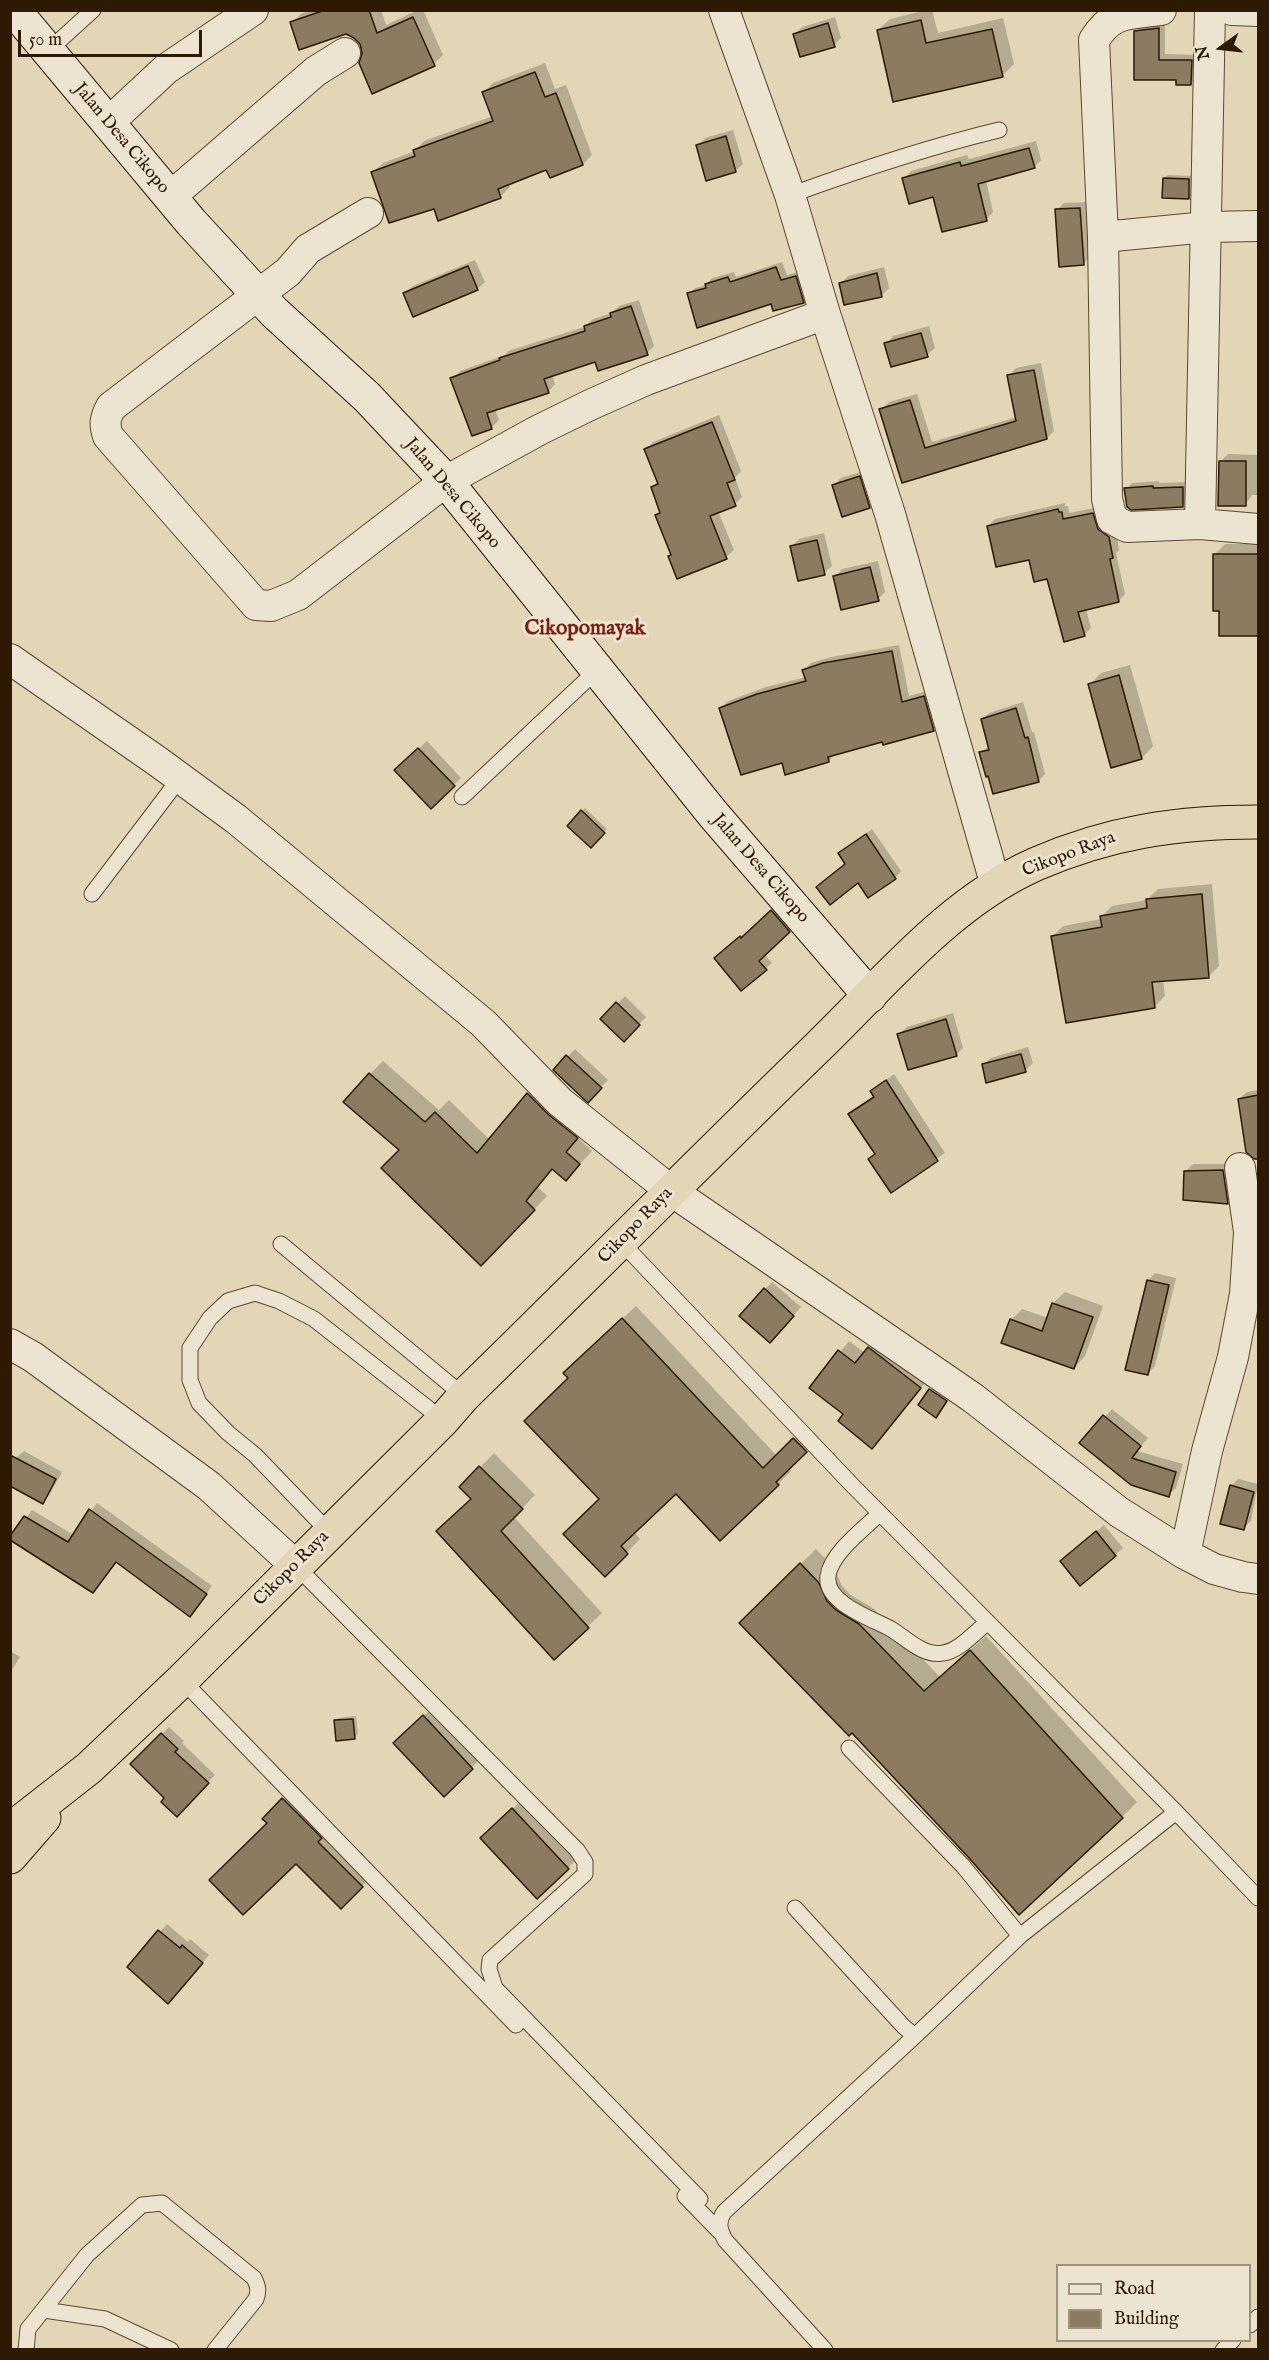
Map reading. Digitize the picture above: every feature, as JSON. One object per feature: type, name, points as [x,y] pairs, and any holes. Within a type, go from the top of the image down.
[{"type":"highway","name":"Cikopo Raya","points":[[10,1857],[89,1768],[182,1680],[443,1420],[464,1396],[621,1242],[670,1190],[870,996],[922,942],[996,886],[1035,865],[1081,847],[1125,834],[1190,823],[1258,822]]},
{"type":"highway","name":"Cikopo Raya","points":[[10,1830],[89,1768]]},
{"type":"main road","name":"Jalan Desa Cikopo","points":[[14,10],[170,197],[259,295],[318,354],[367,398],[446,481],[596,671],[713,814],[870,996]]},
{"type":"street","points":[[108,123],[166,69],[253,10]]},
{"type":"street","points":[[724,10],[790,195],[825,314],[890,514],[996,886]]},
{"type":"street","points":[[1161,10],[1113,18],[1104,25],[1094,40],[1103,237],[1107,499],[1115,522],[1127,527],[1200,524],[1258,529]]},
{"type":"street","points":[[1200,524],[1210,10]]},
{"type":"street","points":[[1232,10],[1258,11]]},
{"type":"street","points":[[170,197],[308,77],[345,53]]},
{"type":"street","points":[[368,213],[309,249],[288,272],[111,407],[105,425],[108,436],[256,605],[271,606],[298,595],[446,481],[539,430],[646,380],[825,314]]},
{"type":"street","points":[[1103,237],[1207,227],[1258,226]]},
{"type":"street","points":[[10,659],[236,819],[465,1007],[561,1102],[670,1190],[964,1391],[1119,1512],[1185,1554],[1214,1569],[1258,1579]]},
{"type":"street","points":[[1185,1554],[1207,1451],[1233,1357],[1245,1294],[1249,1232],[1240,1168]]},
{"type":"street","points":[[10,1344],[33,1357],[209,1486],[296,1566]]},
{"type":"lane","points":[[48,51],[93,10]]},
{"type":"lane","points":[[790,195],[955,141],[999,130]]},
{"type":"lane","points":[[462,797],[596,671]]},
{"type":"lane","points":[[92,894],[180,778]]},
{"type":"lane","points":[[621,1242],[880,1513],[1258,1898]]},
{"type":"lane","points":[[281,1244],[464,1396]]},
{"type":"lane","points":[[329,1532],[255,1455],[228,1433],[199,1403],[190,1380],[190,1348],[210,1318],[228,1301],[255,1293],[279,1301],[314,1318],[443,1420]]},
{"type":"lane","points":[[880,1513],[845,1546],[833,1562],[828,1583],[836,1596],[850,1610],[889,1628],[929,1653],[945,1653],[953,1650],[988,1622]]},
{"type":"lane","points":[[296,1566],[577,1850],[585,1862],[585,1874],[490,1960],[492,1980],[495,1988],[700,2199]]},
{"type":"lane","points":[[182,1680],[465,1973],[720,2232],[825,2349]]},
{"type":"lane","points":[[849,1748],[963,1866],[1020,1936]]},
{"type":"lane","points":[[720,2232],[720,2219],[724,2212],[1020,1936],[1176,1812]]},
{"type":"lane","points":[[795,1908],[904,2027],[915,2036]]},
{"type":"lane","points":[[26,2349],[28,2329],[87,2255],[142,2205],[162,2203],[254,2278],[257,2283],[259,2291],[256,2299],[215,2349]]},
{"type":"lane","points":[[44,2310],[105,2319],[171,2349]]},
{"type":"building","points":[[325,10],[369,10],[377,33],[413,17],[435,66],[372,94],[359,63],[362,53],[360,44],[354,38],[346,34],[299,50],[290,22]]},
{"type":"building","points":[[921,20],[926,43],[992,29],[1003,77],[893,102],[877,30]]},
{"type":"building","points":[[828,23],[835,47],[800,57],[793,34]]},
{"type":"building","points":[[1159,28],[1159,60],[1192,60],[1191,85],[1176,85],[1176,80],[1134,80],[1134,31]]},
{"type":"building","points":[[535,72],[545,97],[556,93],[583,165],[550,178],[546,170],[498,189],[501,198],[438,221],[434,209],[389,223],[371,172],[415,156],[413,150],[493,121],[482,92]]},
{"type":"building","points":[[726,136],[736,172],[706,181],[696,145]]},
{"type":"building","points":[[1029,148],[1035,168],[978,184],[987,221],[942,232],[933,197],[909,204],[902,178],[960,162],[961,166]]},
{"type":"building","points":[[1163,178],[1189,179],[1189,199],[1162,198]]},
{"type":"building","points":[[1080,208],[1084,265],[1059,267],[1055,209]]},
{"type":"building","points":[[468,266],[478,290],[413,317],[403,293]]},
{"type":"building","points":[[776,267],[781,280],[796,276],[804,303],[773,311],[771,304],[697,328],[687,293],[706,288],[705,284],[728,277],[730,282]]},
{"type":"building","points":[[877,273],[882,297],[844,305],[839,283]]},
{"type":"building","points":[[631,306],[648,355],[598,371],[595,362],[544,379],[549,393],[487,413],[492,429],[472,436],[450,378],[500,360],[499,358],[585,331],[584,326],[611,317],[610,313]]},
{"type":"building","points":[[921,333],[928,357],[891,367],[884,343]]},
{"type":"building","points":[[1034,370],[1047,439],[902,483],[879,409],[910,400],[925,448],[1016,421],[1007,375]]},
{"type":"building","points":[[712,422],[735,480],[727,483],[736,506],[710,516],[727,559],[677,579],[668,556],[671,555],[655,515],[660,513],[651,487],[658,484],[644,449]]},
{"type":"building","points":[[1219,461],[1246,461],[1246,506],[1218,506]]},
{"type":"building","points":[[860,476],[870,508],[842,517],[832,485]]},
{"type":"building","points":[[1153,486],[1153,488],[1183,487],[1183,507],[1131,510],[1127,507],[1124,488]]},
{"type":"building","points":[[1058,509],[1062,512],[1063,519],[1093,513],[1098,529],[1109,537],[1113,558],[1110,559],[1119,602],[1078,612],[1085,636],[1064,642],[1047,579],[1034,582],[1029,560],[996,567],[987,526]]},
{"type":"building","points":[[817,540],[825,575],[798,581],[790,546]]},
{"type":"building","points":[[1213,554],[1258,554],[1258,636],[1219,636],[1219,611],[1213,611]]},
{"type":"building","points":[[870,567],[879,601],[841,610],[833,576]]},
{"type":"building","points":[[892,651],[902,702],[924,696],[934,731],[828,757],[829,762],[785,775],[782,763],[741,775],[719,708],[757,694],[806,681],[802,670],[823,663]]},
{"type":"building","points":[[1119,675],[1142,759],[1111,768],[1088,684]]},
{"type":"building","points":[[1016,708],[1025,738],[1028,737],[1039,782],[993,794],[979,752],[989,750],[981,719]]},
{"type":"building","points":[[418,748],[455,786],[431,809],[394,770]]},
{"type":"building","points":[[581,810],[605,833],[591,848],[567,826]]},
{"type":"building","points":[[866,834],[896,879],[868,898],[858,883],[830,905],[816,887],[845,864],[838,853]]},
{"type":"building","points":[[1202,894],[1209,978],[1152,982],[1155,1008],[1066,1023],[1051,936],[1102,927],[1100,916],[1147,908],[1146,899]]},
{"type":"building","points":[[771,910],[790,932],[759,961],[767,970],[741,991],[714,958],[740,936],[741,938]]},
{"type":"building","points":[[616,1002],[640,1025],[624,1042],[600,1019]]},
{"type":"building","points":[[946,1019],[957,1056],[908,1070],[897,1034]]},
{"type":"building","points":[[1021,1054],[1026,1072],[986,1083],[982,1064]]},
{"type":"building","points":[[566,1055],[602,1088],[588,1103],[553,1070]]},
{"type":"building","points":[[369,1073],[425,1122],[435,1112],[477,1153],[527,1093],[549,1115],[578,1138],[566,1152],[580,1164],[566,1181],[552,1169],[526,1201],[535,1210],[481,1266],[381,1168],[399,1150],[343,1102]]},
{"type":"building","points":[[886,1080],[938,1161],[891,1193],[868,1159],[875,1154],[848,1114],[874,1097],[870,1091]]},
{"type":"building","points":[[1258,1095],[1258,1159],[1254,1159],[1246,1152],[1238,1099]]},
{"type":"building","points":[[1223,1170],[1228,1204],[1183,1200],[1184,1171]]},
{"type":"building","points":[[1147,1280],[1169,1285],[1148,1375],[1125,1370]]},
{"type":"building","points":[[764,1288],[794,1316],[770,1343],[739,1316]]},
{"type":"building","points":[[1052,1303],[1093,1317],[1074,1369],[1001,1343],[1010,1319],[1042,1331]]},
{"type":"building","points":[[622,1318],[763,1468],[793,1438],[807,1452],[776,1482],[779,1485],[720,1541],[676,1494],[621,1546],[628,1554],[605,1577],[563,1534],[599,1499],[524,1421],[568,1378],[563,1373]]},
{"type":"building","points":[[868,1347],[921,1388],[872,1449],[838,1421],[843,1414],[809,1388],[838,1350],[855,1363]]},
{"type":"building","points":[[929,1389],[947,1401],[936,1418],[918,1405]]},
{"type":"building","points":[[1103,1415],[1141,1446],[1132,1458],[1176,1472],[1169,1497],[1131,1485],[1079,1443]]},
{"type":"building","points":[[10,1455],[56,1479],[43,1504],[10,1486]]},
{"type":"building","points":[[479,1466],[523,1509],[501,1531],[589,1628],[554,1660],[436,1531],[471,1499],[459,1487]]},
{"type":"building","points":[[1230,1485],[1254,1492],[1244,1530],[1220,1524]]},
{"type":"building","points":[[89,1509],[207,1594],[190,1617],[116,1562],[93,1593],[10,1540],[10,1536],[24,1516],[68,1542]]},
{"type":"building","points":[[1096,1531],[1116,1556],[1080,1586],[1060,1561]]},
{"type":"building","points":[[800,1563],[819,1583],[827,1601],[836,1610],[859,1624],[924,1691],[970,1650],[1123,1818],[1019,1915],[852,1733],[849,1736],[739,1623]]},
{"type":"building","points":[[423,1715],[473,1769],[444,1797],[393,1743]]},
{"type":"building","points":[[353,1719],[355,1739],[336,1741],[334,1720]]},
{"type":"building","points":[[161,1733],[178,1749],[175,1752],[209,1783],[177,1817],[161,1802],[164,1798],[130,1764]]},
{"type":"building","points":[[282,1798],[322,1838],[318,1842],[363,1887],[341,1909],[296,1864],[243,1915],[209,1880],[267,1823],[262,1819]]},
{"type":"building","points":[[512,1808],[569,1869],[537,1899],[480,1838]]},
{"type":"building","points":[[158,1930],[180,1948],[182,1945],[203,1963],[168,2004],[127,1967]]},
{"type":"district","name":"Cikopomayak","points":[[585,630]]}]
